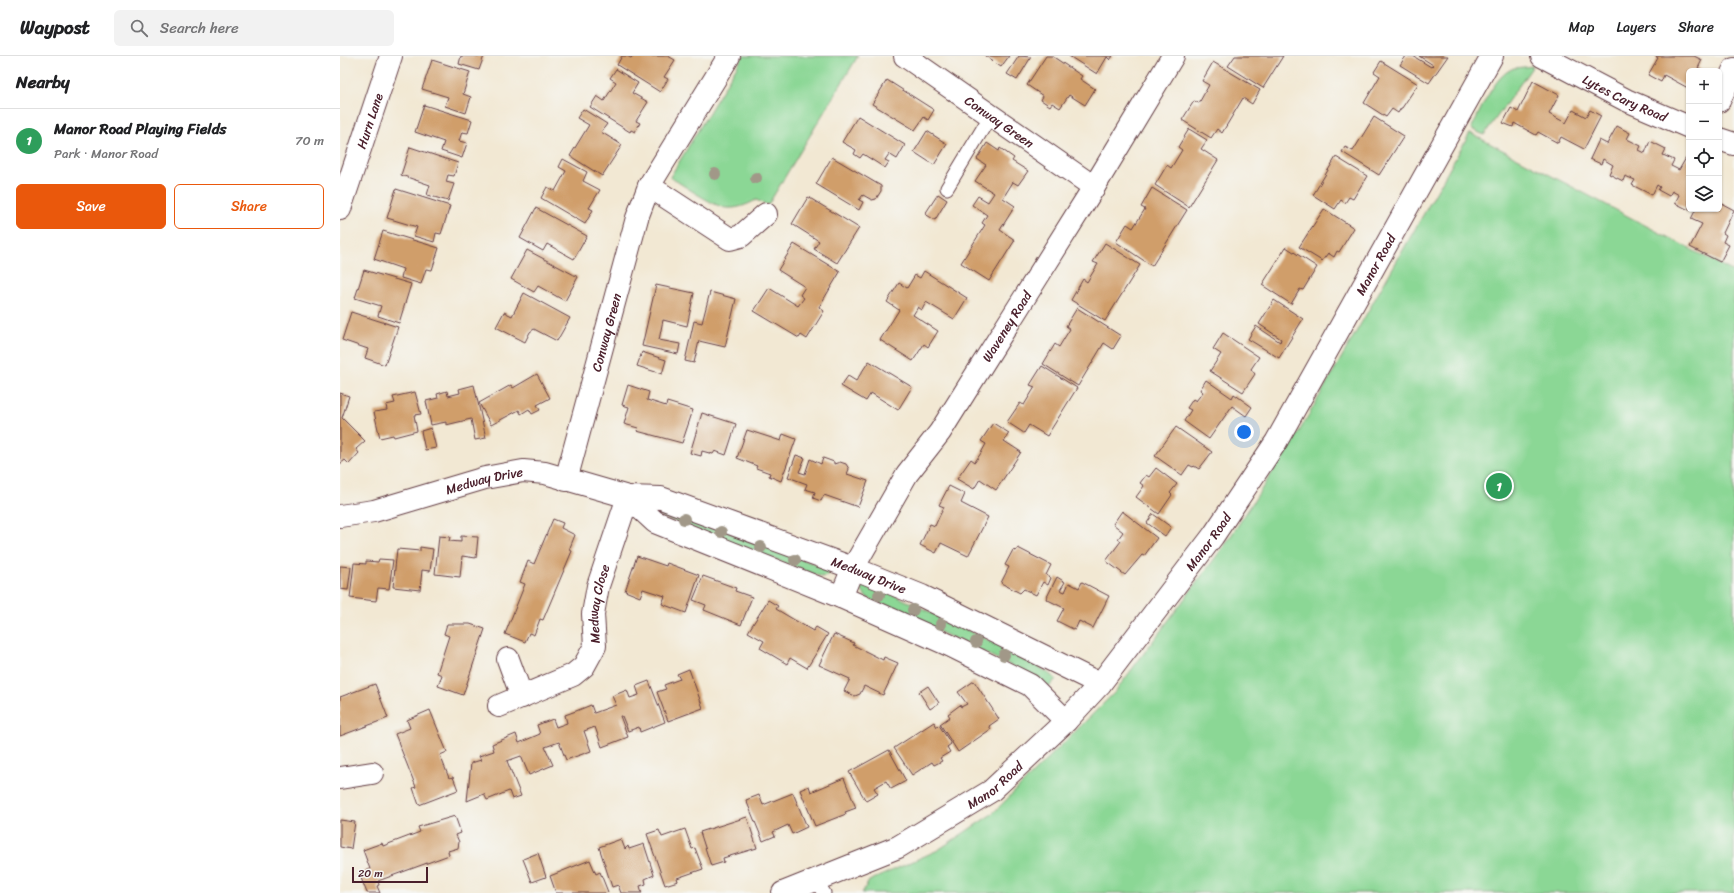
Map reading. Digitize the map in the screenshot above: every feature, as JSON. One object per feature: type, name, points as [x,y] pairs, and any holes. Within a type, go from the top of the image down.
[{"type":"street","name":"Hurn Lane","points":[[340,209],[391,56]]},
{"type":"street","name":"Conway Green","points":[[566,480],[638,218],[649,186],[729,56]]},
{"type":"street","name":"Conway Green","points":[[905,56],[1094,187]]},
{"type":"street","name":"Waveney Road","points":[[841,597],[853,568],[907,474],[940,432],[1094,187],[1173,56]]},
{"type":"street","name":"Manor Road","points":[[783,893],[819,886],[898,847],[991,791],[1066,720],[1100,684],[1213,536],[1276,442],[1492,56]]},
{"type":"street","name":"Lytes Cary Road","points":[[1542,56],[1626,100],[1686,125]]},
{"type":"street","points":[[1722,95],[1734,69]]},
{"type":"street","points":[[1722,140],[1734,144]]},
{"type":"street","points":[[649,186],[730,239],[741,236],[766,214]]},
{"type":"street","name":"Medway Drive","points":[[340,516],[374,511],[485,478],[523,471],[545,473],[628,498],[661,498],[853,568],[922,596],[1100,684]]},
{"type":"street","name":"Medway Drive","points":[[628,498],[655,522],[841,597],[1030,685],[1066,720]]},
{"type":"street","name":"Medway Close","points":[[499,706],[573,675],[584,666],[595,646],[593,614],[598,586],[628,498]]},
{"type":"street","points":[[508,659],[522,697]]},
{"type":"street","points":[[340,778],[372,773]]},
{"type":"lane","points":[[946,188],[991,115]]},
{"type":"green space","points":[[743,56],[858,56],[768,205],[756,200],[742,206],[726,208],[706,199],[670,177]]},
{"type":"green space","points":[[1533,66],[1484,135],[1471,129],[1488,95],[1500,78],[1514,68]]},
{"type":"green space","points":[[1470,133],[1734,272],[1734,893],[862,893],[869,881],[938,850],[992,814],[1115,692],[1227,542],[1300,430]]},
{"type":"green space","points":[[645,502],[829,569],[827,576],[822,577],[646,511]]},
{"type":"green space","points":[[865,583],[872,584],[1033,662],[1056,679],[1049,687],[1025,672],[866,597],[861,590]]},
{"type":"building","points":[[461,56],[484,56],[479,70],[459,64]]},
{"type":"building","points":[[622,56],[631,58],[633,56],[668,56],[675,60],[664,77],[668,79],[660,92],[617,65]]},
{"type":"building","points":[[985,56],[1009,56],[1001,67]]},
{"type":"building","points":[[1019,56],[1031,57],[1017,80],[1007,74]]},
{"type":"building","points":[[1046,56],[1052,56],[1082,76],[1080,79],[1095,89],[1085,105],[1069,95],[1060,108],[1052,103],[1050,106],[1041,100],[1043,96],[1027,85]]},
{"type":"building","points":[[1069,56],[1113,56],[1110,60],[1107,57],[1097,74]]},
{"type":"building","points":[[1235,56],[1283,56],[1263,88],[1228,66]]},
{"type":"building","points":[[1406,56],[1413,56],[1431,67],[1433,65],[1419,56],[1448,56],[1429,83],[1400,65]]},
{"type":"building","points":[[1655,56],[1694,56],[1702,60],[1698,68],[1686,68],[1686,87],[1664,75],[1661,82],[1648,75],[1658,58]]},
{"type":"building","points":[[432,60],[470,72],[463,94],[471,97],[466,113],[445,106],[448,97],[422,89]]},
{"type":"building","points":[[1381,61],[1418,84],[1398,113],[1392,109],[1386,117],[1364,103],[1380,76],[1374,72]]},
{"type":"building","points":[[1213,62],[1260,90],[1252,104],[1243,98],[1222,133],[1217,129],[1211,138],[1182,120],[1194,101],[1199,103],[1209,85],[1202,81]]},
{"type":"building","points":[[616,69],[638,83],[632,93],[648,102],[636,121],[640,123],[635,132],[631,130],[630,132],[590,107],[597,96],[604,101],[616,82],[610,78]]},
{"type":"building","points":[[887,80],[934,110],[928,120],[924,117],[915,130],[872,104]]},
{"type":"building","points":[[1533,81],[1559,95],[1549,114],[1566,123],[1573,110],[1586,117],[1590,110],[1601,116],[1584,149],[1561,137],[1558,143],[1538,132],[1536,135],[1514,123],[1513,127],[1503,123],[1511,108],[1518,112]]},
{"type":"building","points":[[424,105],[472,120],[468,133],[462,132],[459,141],[467,143],[462,158],[441,151],[444,142],[415,132]]},
{"type":"building","points":[[583,109],[607,124],[601,132],[622,145],[602,176],[570,156],[589,125],[577,118]]},
{"type":"building","points":[[858,116],[905,145],[897,159],[889,154],[885,160],[889,162],[885,168],[863,154],[860,158],[854,154],[856,150],[842,142]]},
{"type":"building","points":[[1374,117],[1404,136],[1379,175],[1342,152],[1345,147],[1353,151]]},
{"type":"building","points":[[1617,126],[1630,133],[1627,139],[1641,146],[1639,150],[1645,153],[1650,141],[1666,149],[1663,155],[1674,160],[1671,166],[1679,170],[1686,158],[1686,208],[1675,203],[1679,195],[1672,191],[1669,196],[1658,190],[1660,187],[1657,185],[1652,195],[1632,185],[1635,180],[1625,176],[1623,181],[1609,174],[1613,165],[1603,159],[1601,164],[1590,159],[1599,140],[1607,144]]},
{"type":"building","points":[[1189,129],[1207,140],[1201,149],[1218,160],[1189,207],[1155,185],[1167,165],[1171,168],[1182,150],[1178,147]]},
{"type":"building","points":[[927,131],[947,144],[934,165],[914,152]]},
{"type":"building","points":[[987,143],[999,151],[1000,148],[1014,158],[1012,161],[1028,171],[1018,185],[1013,182],[1003,198],[1015,206],[1000,230],[1015,240],[989,281],[961,263],[985,225],[982,223],[987,215],[972,205],[978,196],[988,202],[994,193],[975,181],[986,165],[977,159]]},
{"type":"building","points":[[410,147],[458,163],[454,176],[448,175],[446,182],[454,184],[448,201],[427,195],[430,185],[401,175]]},
{"type":"building","points":[[832,157],[881,186],[881,191],[876,199],[872,200],[863,195],[859,200],[863,202],[859,210],[816,184]]},
{"type":"building","points":[[1336,157],[1367,176],[1353,199],[1349,197],[1345,203],[1341,200],[1335,209],[1313,195]]},
{"type":"building","points":[[563,159],[587,172],[583,181],[600,190],[589,208],[593,210],[585,224],[541,198],[547,187],[555,191],[566,171],[559,167]]},
{"type":"building","points":[[1152,188],[1187,210],[1152,266],[1116,242],[1127,224],[1133,228],[1145,209],[1141,207]]},
{"type":"building","points":[[396,189],[450,206],[441,234],[436,233],[434,242],[414,236],[417,227],[387,218]]},
{"type":"building","points":[[938,194],[947,200],[935,220],[925,214]]},
{"type":"building","points":[[808,197],[859,228],[837,263],[814,249],[819,241],[792,224]]},
{"type":"building","points":[[1722,204],[1734,210],[1723,233],[1726,235],[1723,242],[1729,245],[1720,262],[1690,247],[1702,224],[1691,219],[1694,212],[1722,212]]},
{"type":"building","points":[[536,208],[587,236],[574,259],[547,244],[543,251],[520,238]]},
{"type":"building","points":[[1324,209],[1354,228],[1339,252],[1337,251],[1334,257],[1328,253],[1322,261],[1299,247]]},
{"type":"building","points":[[383,231],[439,248],[432,270],[426,269],[421,284],[401,278],[403,269],[374,259]]},
{"type":"building","points":[[1105,243],[1140,265],[1105,321],[1071,300],[1083,279],[1087,282],[1098,264],[1093,262]]},
{"type":"building","points":[[794,244],[840,272],[819,307],[824,311],[807,339],[801,335],[799,338],[754,311],[769,288],[798,306],[804,298],[800,295],[805,287],[778,270]]},
{"type":"building","points":[[1286,247],[1317,267],[1303,290],[1300,289],[1291,304],[1262,285]]},
{"type":"building","points":[[527,250],[578,277],[565,301],[538,286],[534,292],[511,279]]},
{"type":"building","points":[[364,270],[411,284],[399,323],[378,316],[381,306],[355,298]]},
{"type":"building","points":[[924,271],[967,298],[954,319],[926,302],[922,310],[918,307],[913,315],[938,331],[928,347],[924,344],[913,361],[880,340],[899,310],[887,302],[899,283],[907,288],[915,275],[920,278]]},
{"type":"building","points":[[656,285],[694,293],[687,326],[663,320],[659,340],[680,344],[678,354],[642,346]]},
{"type":"building","points":[[710,292],[736,299],[725,347],[699,341],[694,363],[685,361],[694,321],[702,323]]},
{"type":"building","points":[[524,293],[570,318],[557,341],[534,329],[530,332],[525,342],[496,327],[504,312],[512,316]]},
{"type":"building","points":[[1274,300],[1303,319],[1279,358],[1248,339],[1256,326],[1280,342],[1281,339],[1259,324]]},
{"type":"building","points":[[1077,308],[1121,336],[1113,349],[1104,343],[1078,386],[1043,364],[1055,344],[1059,347],[1070,329],[1066,326]]},
{"type":"building","points":[[351,312],[398,327],[385,365],[365,358],[368,349],[342,340]]},
{"type":"building","points":[[1223,333],[1259,357],[1251,369],[1255,374],[1243,392],[1210,371],[1221,354],[1213,349]]},
{"type":"building","points":[[642,352],[666,360],[662,374],[637,366]]},
{"type":"building","points":[[869,361],[912,387],[898,410],[871,393],[866,401],[841,386],[848,376],[856,381]]},
{"type":"building","points":[[1042,366],[1077,388],[1047,436],[1029,425],[1024,433],[1007,422],[1020,403],[1024,405],[1035,387],[1030,385]]},
{"type":"building","points":[[537,374],[550,398],[537,405],[540,410],[532,414],[529,409],[521,414],[519,410],[491,425],[479,403],[511,385],[513,388]]},
{"type":"building","points":[[1206,380],[1232,398],[1234,394],[1252,407],[1246,416],[1232,406],[1209,439],[1184,421],[1191,410],[1187,408],[1193,399],[1196,401],[1203,392],[1200,390]]},
{"type":"building","points":[[474,385],[486,438],[475,440],[471,419],[446,425],[446,422],[431,425],[426,401],[438,398],[437,394],[447,391],[448,396],[460,393],[459,389]]},
{"type":"building","points":[[628,385],[649,392],[647,400],[666,406],[667,402],[693,410],[682,443],[637,431],[638,428],[624,424],[629,407],[622,405]]},
{"type":"building","points":[[415,392],[421,414],[414,415],[417,431],[394,437],[393,435],[380,438],[374,412],[387,410],[386,405],[395,403],[393,397]]},
{"type":"building","points":[[340,393],[349,396],[342,418],[365,441],[356,449],[359,453],[349,464],[345,460],[340,464]]},
{"type":"building","points":[[702,413],[736,424],[726,455],[715,451],[713,454],[702,451],[701,456],[690,453]]},
{"type":"building","points":[[993,423],[1009,433],[1004,441],[1021,452],[996,490],[980,479],[974,489],[957,479],[971,459],[975,462],[981,453],[986,444],[981,441]]},
{"type":"building","points":[[1176,427],[1212,452],[1199,469],[1189,465],[1182,475],[1155,456]]},
{"type":"building","points":[[431,428],[436,448],[425,450],[421,431]]},
{"type":"building","points":[[747,430],[781,441],[783,434],[796,439],[781,481],[769,476],[770,473],[756,468],[757,466],[737,458]]},
{"type":"building","points":[[796,455],[805,458],[799,472],[805,474],[810,459],[821,464],[823,458],[834,462],[834,464],[840,462],[846,464],[849,469],[847,474],[868,481],[858,507],[824,495],[821,501],[813,498],[815,492],[805,489],[807,484],[788,477]]},
{"type":"building","points":[[1156,468],[1177,484],[1170,493],[1172,495],[1159,514],[1136,497],[1144,486],[1140,483],[1146,475],[1149,477]]},
{"type":"building","points":[[949,486],[965,494],[961,503],[988,517],[968,556],[941,543],[936,553],[920,545],[930,524],[935,526],[944,507],[939,505]]},
{"type":"building","points":[[1122,511],[1157,538],[1144,556],[1142,555],[1125,575],[1106,561],[1121,541],[1118,539],[1123,532],[1113,524]]},
{"type":"building","points":[[1153,514],[1171,527],[1165,536],[1147,523]]},
{"type":"building","points":[[553,519],[563,523],[561,528],[575,535],[569,550],[572,551],[543,620],[540,619],[534,635],[529,633],[525,642],[505,634],[525,584],[520,582],[528,561],[534,564]]},
{"type":"building","points":[[439,536],[450,537],[449,541],[461,542],[461,536],[478,537],[476,558],[462,556],[460,577],[435,574]]},
{"type":"building","points":[[420,547],[433,549],[430,571],[422,570],[420,590],[393,587],[397,549],[420,551]]},
{"type":"building","points":[[1018,548],[1051,565],[1046,575],[1051,578],[1048,585],[1043,582],[1036,595],[1024,589],[1020,593],[1001,583],[1009,567],[1005,565],[1013,550],[1016,551]]},
{"type":"building","points":[[637,556],[666,566],[667,563],[699,575],[686,613],[662,604],[665,596],[643,589],[640,597],[625,591]]},
{"type":"building","points":[[379,559],[393,560],[389,589],[378,588],[376,601],[350,598],[354,563],[366,564],[366,561],[378,562]]},
{"type":"building","points":[[340,566],[351,567],[348,590],[340,589]]},
{"type":"building","points":[[703,576],[736,588],[735,591],[752,597],[741,625],[704,610],[706,605],[693,600]]},
{"type":"building","points":[[1057,577],[1065,582],[1060,590],[1065,592],[1069,583],[1079,588],[1082,582],[1109,596],[1093,628],[1079,621],[1075,630],[1057,621],[1064,608],[1046,599]]},
{"type":"building","points":[[768,600],[778,606],[776,609],[813,631],[816,627],[828,634],[807,668],[790,658],[787,664],[760,648],[764,641],[748,632]]},
{"type":"building","points":[[447,624],[470,624],[485,629],[463,695],[438,686],[442,675],[437,673],[449,636],[444,634]]},
{"type":"building","points":[[834,634],[854,643],[853,645],[883,660],[884,657],[898,663],[883,695],[864,686],[860,694],[855,696],[844,691],[850,679],[819,665]]},
{"type":"building","points":[[689,669],[703,708],[668,721],[657,692],[666,689],[664,685],[680,679],[677,674]]},
{"type":"building","points":[[649,681],[665,722],[640,732],[639,727],[628,731],[622,716],[620,716],[628,737],[602,747],[595,727],[584,731],[591,751],[566,760],[559,742],[545,747],[553,765],[529,775],[521,756],[507,761],[521,796],[512,799],[509,791],[487,800],[484,794],[467,801],[471,763],[481,760],[479,756],[494,751],[492,744],[516,734],[519,743],[540,734],[537,725],[553,719],[556,727],[567,723],[565,715],[591,705],[594,713],[616,705],[612,696],[627,690],[630,698],[639,695],[636,686]]},
{"type":"building","points":[[974,681],[999,719],[989,726],[991,729],[958,752],[940,724],[950,717],[948,714],[960,705],[961,707],[967,704],[958,692]]},
{"type":"building","points":[[375,684],[388,718],[340,736],[340,697]]},
{"type":"building","points":[[928,686],[939,703],[930,709],[919,692]]},
{"type":"building","points":[[430,710],[447,752],[440,755],[449,778],[453,777],[458,790],[419,805],[413,788],[416,787],[395,734],[410,728],[407,720]]},
{"type":"building","points":[[934,722],[937,727],[939,725],[951,744],[947,747],[950,752],[940,758],[942,761],[934,765],[932,762],[912,775],[894,748]]},
{"type":"building","points":[[889,750],[906,781],[891,789],[886,781],[874,788],[878,794],[866,801],[849,772]]},
{"type":"building","points":[[844,778],[856,808],[845,812],[846,814],[815,826],[800,790],[809,786],[811,792]]},
{"type":"building","points":[[793,793],[807,827],[792,834],[788,825],[773,832],[775,836],[763,841],[746,800],[759,795],[763,805]]},
{"type":"building","points":[[455,816],[461,833],[456,835],[459,842],[458,848],[448,851],[449,855],[378,881],[379,885],[377,886],[380,893],[367,893],[359,873],[370,869],[363,850],[382,843],[383,846],[420,832],[418,827]]},
{"type":"building","points":[[747,817],[757,848],[723,858],[724,862],[711,866],[700,832]]},
{"type":"building","points":[[340,820],[355,822],[351,849],[340,847]]},
{"type":"building","points":[[685,829],[692,849],[695,848],[703,869],[677,878],[678,881],[665,885],[647,834],[659,830],[662,837]]},
{"type":"building","points":[[621,839],[625,849],[628,846],[629,849],[644,844],[654,875],[645,879],[646,884],[640,886],[642,893],[621,893],[618,885],[612,887],[599,847]]},
{"type":"building","points":[[538,853],[546,877],[532,882],[523,859]]},
{"type":"building","points":[[590,860],[596,874],[600,872],[608,892],[556,893],[550,876]]},
{"type":"place","name":"Manor Road Playing Fields","points":[[1499,486]]}]
